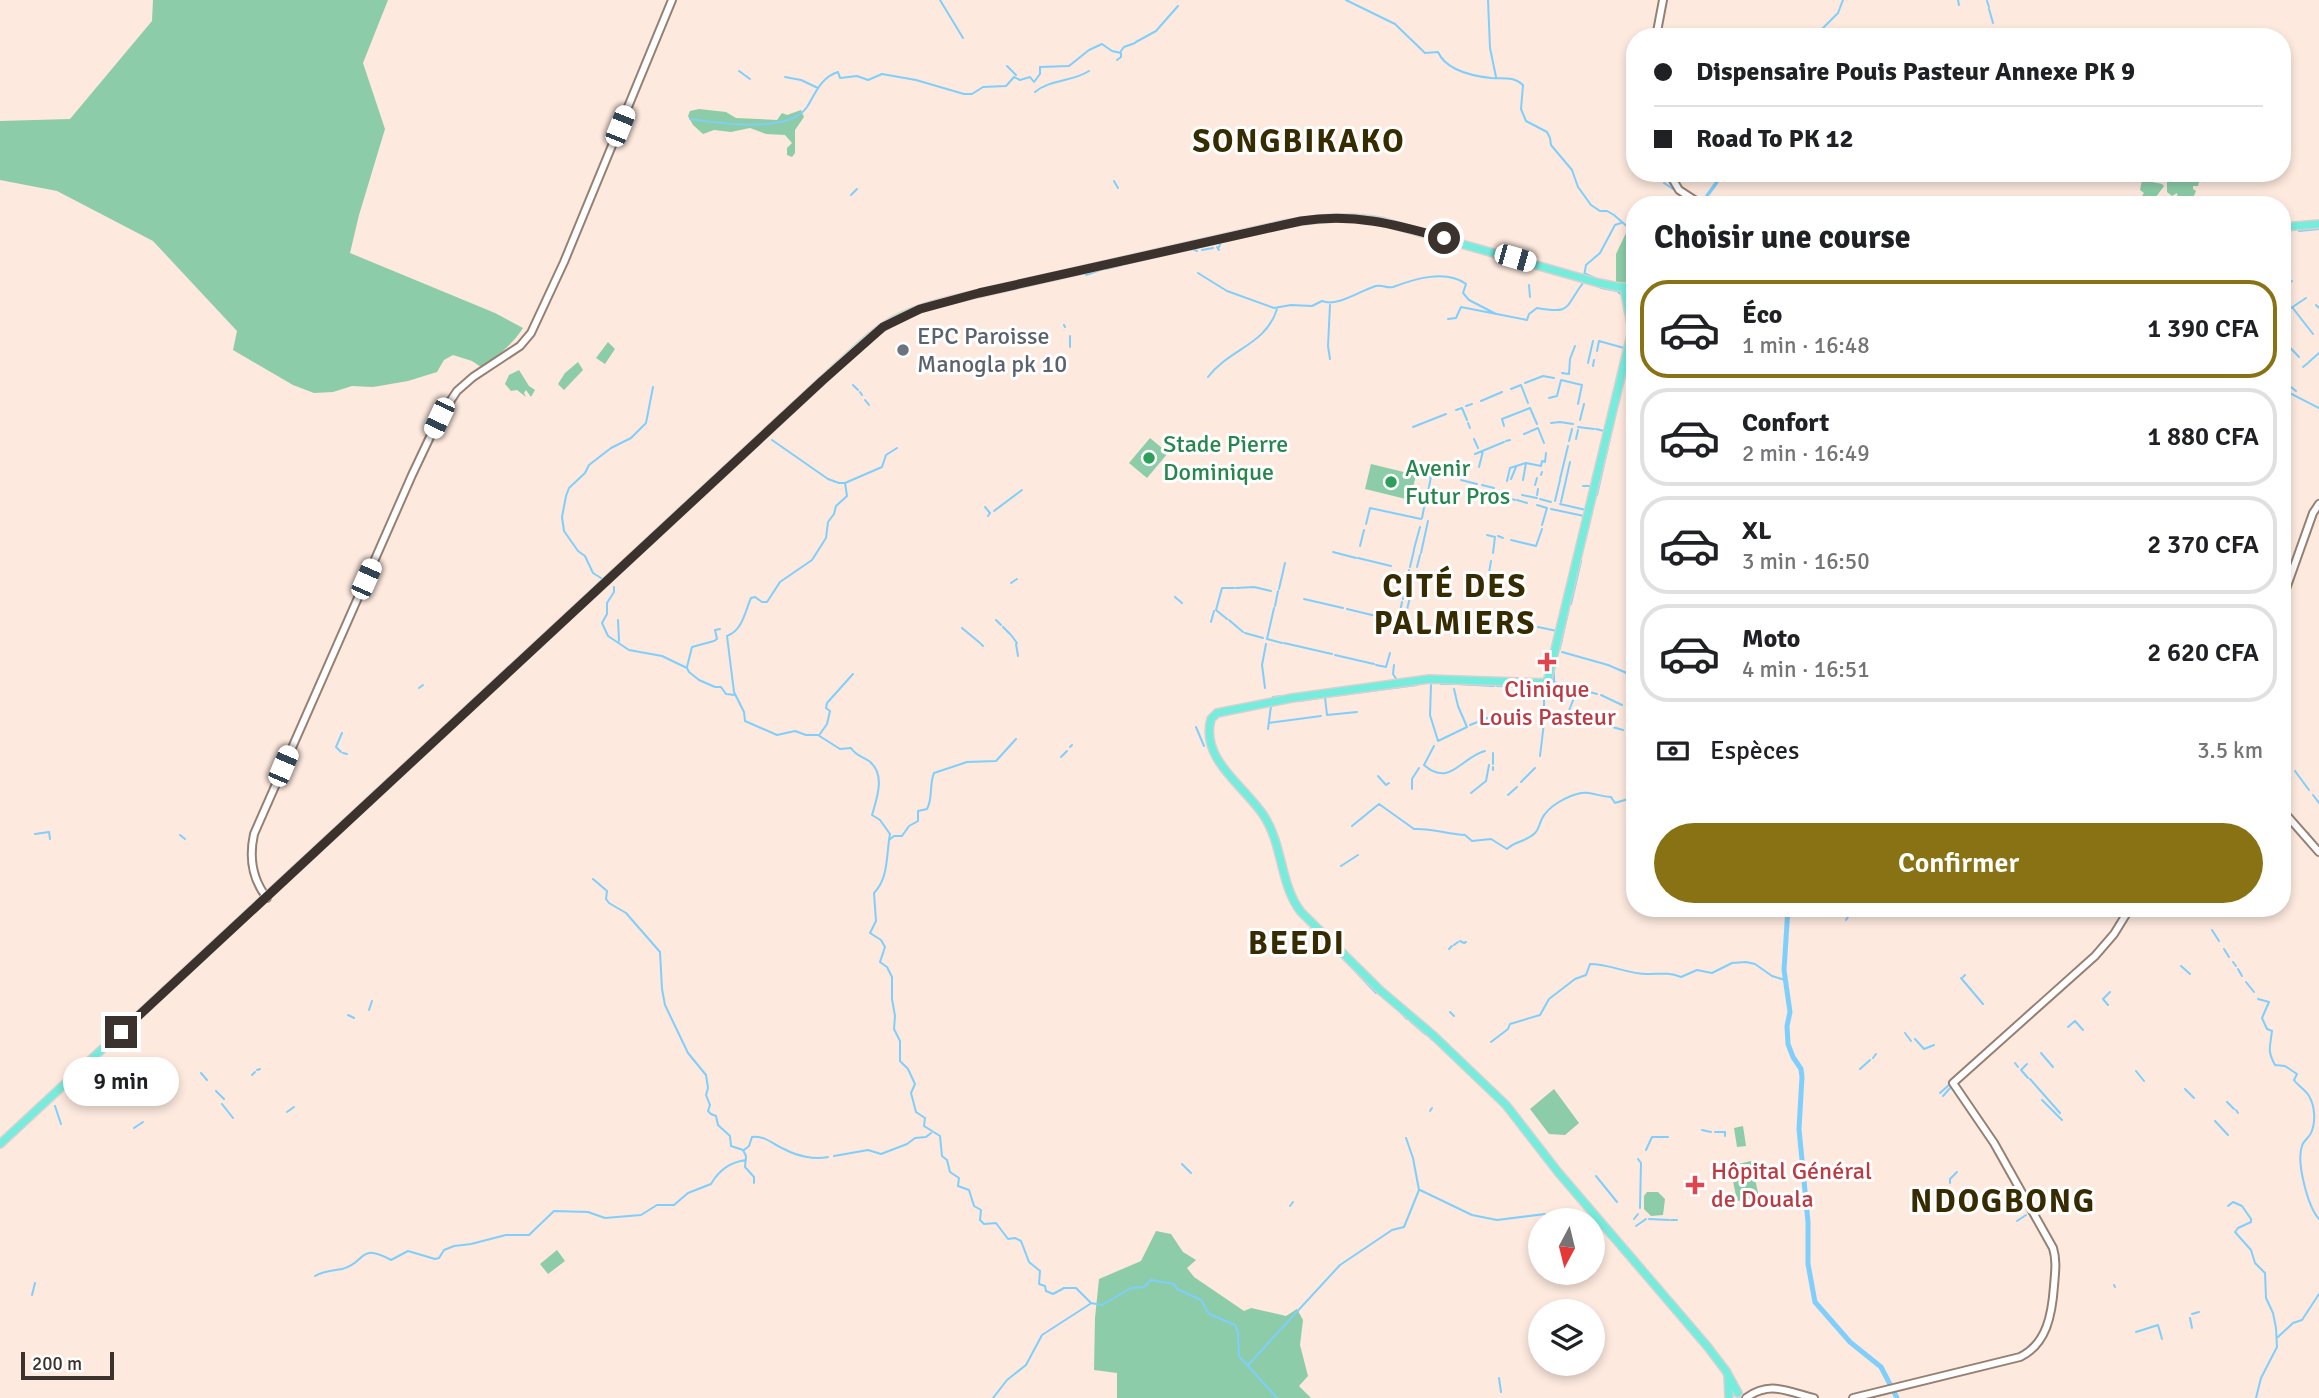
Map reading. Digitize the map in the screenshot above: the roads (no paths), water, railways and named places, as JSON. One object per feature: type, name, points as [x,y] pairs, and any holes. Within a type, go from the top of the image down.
[{"type":"main road","points":[[267,898],[255,878],[252,859],[254,834],[412,475],[439,418],[457,391],[520,346],[537,321],[565,262],[672,0]]},
{"type":"main road","points":[[1658,28],[1663,0]]},
{"type":"main road","points":[[1673,182],[1676,188],[1688,196]]},
{"type":"main road","points":[[0,1144],[878,331],[902,316],[931,305],[1037,280],[1285,224],[1340,217],[1396,225],[1624,288],[1626,298]]},
{"type":"main road","points":[[2291,226],[2319,224]]},
{"type":"main road","points":[[1626,356],[1547,683],[1429,680],[1280,699],[1217,712],[1211,719],[1209,736],[1221,766],[1265,817],[1278,845],[1292,898],[1301,912],[1375,985],[1434,1036],[1506,1105],[1558,1172],[1707,1346],[1742,1396]]},
{"type":"main road","points":[[2291,574],[2312,515],[2319,504]]},
{"type":"main road","points":[[2291,820],[2319,852]]},
{"type":"main road","points":[[1853,1398],[2020,1357],[2032,1350],[2047,1328],[2055,1272],[2053,1248],[1994,1143],[1953,1083],[2095,956],[2124,917]]},
{"type":"main road","points":[[1728,1374],[1728,1397],[1742,1396],[1770,1387],[1814,1398]]},
{"type":"waterway","points":[[940,0],[963,38]]},
{"type":"waterway","points":[[1346,0],[1395,24],[1425,53],[1438,52],[1454,68],[1476,76],[1512,79],[1523,85],[1521,109],[1526,121],[1547,132],[1551,145],[1572,170],[1578,187],[1591,205],[1614,215],[1626,226]]},
{"type":"waterway","points":[[1488,0],[1490,48],[1496,77]]},
{"type":"waterway","points":[[1823,28],[1838,13],[1843,0]]},
{"type":"waterway","points":[[1958,0],[1959,5]]},
{"type":"waterway","points":[[1987,1],[1989,7]]},
{"type":"waterway","points":[[1136,42],[1156,31],[1178,6]]},
{"type":"waterway","points":[[1655,25],[1658,9]]},
{"type":"waterway","points":[[1989,9],[1993,23]]},
{"type":"waterway","points":[[1121,51],[1135,43]]},
{"type":"waterway","points":[[690,119],[752,125],[785,121],[807,107],[823,82],[838,72],[840,78],[857,76],[868,80],[882,74],[972,94],[983,87],[1006,86],[1014,77],[1020,80],[1030,77],[1034,82],[1040,74],[1040,67],[1069,66],[1089,50],[1102,44],[1121,53],[1117,60]]},
{"type":"waterway","points":[[1007,66],[1016,75]]},
{"type":"waterway","points":[[739,71],[750,79]]},
{"type":"waterway","points":[[1035,92],[1089,71]]},
{"type":"waterway","points":[[785,77],[801,80],[818,88]]},
{"type":"waterway","points":[[1114,181],[1118,188]]},
{"type":"waterway","points":[[1707,196],[1717,182]]},
{"type":"waterway","points":[[1664,183],[1673,189]]},
{"type":"waterway","points":[[851,195],[857,189]]},
{"type":"waterway","points":[[1584,276],[1586,265],[1600,253],[1615,225],[1621,223]]},
{"type":"waterway","points":[[2299,231],[2319,229]]},
{"type":"waterway","points":[[1219,247],[1221,242]]},
{"type":"waterway","points":[[1202,250],[1213,248]]},
{"type":"waterway","points":[[1181,251],[1197,251]]},
{"type":"waterway","points":[[1125,264],[1177,252]]},
{"type":"waterway","points":[[1106,269],[1122,265]]},
{"type":"waterway","points":[[1086,275],[1103,269]]},
{"type":"waterway","points":[[1198,273],[1227,291],[1274,308],[1341,301],[1376,286],[1390,287],[1430,277],[1449,277],[1466,284],[1463,293],[1469,300],[1496,314]]},
{"type":"waterway","points":[[1586,274],[1597,279]]},
{"type":"waterway","points":[[1448,319],[1456,318],[1461,307],[1527,320],[1529,314],[1537,308],[1556,310],[1566,307],[1583,283]]},
{"type":"waterway","points":[[1529,285],[1530,297]]},
{"type":"waterway","points":[[1601,288],[1617,291],[1623,296]]},
{"type":"waterway","points":[[2291,308],[2306,298]]},
{"type":"waterway","points":[[1330,305],[1330,359]]},
{"type":"waterway","points":[[2316,305],[2319,308]]},
{"type":"waterway","points":[[2292,307],[2313,334]]},
{"type":"waterway","points":[[1208,377],[1265,331],[1277,309]]},
{"type":"waterway","points":[[889,327],[897,322]]},
{"type":"waterway","points":[[1070,336],[1070,347]]},
{"type":"waterway","points":[[1590,354],[1593,341]]},
{"type":"waterway","points":[[1597,351],[1599,341],[1624,348]]},
{"type":"waterway","points":[[1562,373],[1569,374],[1570,359],[1575,346]]},
{"type":"waterway","points":[[2291,349],[2299,357]]},
{"type":"waterway","points":[[2309,362],[2319,353]]},
{"type":"waterway","points":[[1588,363],[1590,354]]},
{"type":"waterway","points":[[1593,366],[1594,360]]},
{"type":"waterway","points":[[2303,367],[2308,363]]},
{"type":"waterway","points":[[1525,383],[1543,376],[1554,378]]},
{"type":"waterway","points":[[1549,398],[1557,396],[1561,380],[1582,385],[1578,404]]},
{"type":"waterway","points":[[853,385],[858,390]]},
{"type":"waterway","points":[[1511,389],[1521,385],[1528,403]]},
{"type":"waterway","points":[[601,578],[593,573],[585,556],[578,551],[564,531],[562,517],[566,496],[569,488],[585,473],[589,465],[611,448],[631,438],[646,423],[653,387]]},
{"type":"waterway","points":[[2291,387],[2296,391]]},
{"type":"waterway","points":[[1481,401],[1502,392]]},
{"type":"waterway","points":[[1597,495],[1620,394]]},
{"type":"waterway","points":[[2291,394],[2319,408]]},
{"type":"waterway","points":[[865,400],[869,405]]},
{"type":"waterway","points":[[1466,406],[1472,404]]},
{"type":"waterway","points":[[1580,420],[1584,404]]},
{"type":"waterway","points":[[1456,410],[1462,408],[1467,420]]},
{"type":"waterway","points":[[1504,426],[1502,419],[1530,408],[1537,424]]},
{"type":"waterway","points":[[1413,427],[1446,414]]},
{"type":"waterway","points":[[1468,423],[1470,428]]},
{"type":"waterway","points":[[1551,423],[1573,424]]},
{"type":"waterway","points":[[1578,427],[1594,429]]},
{"type":"waterway","points":[[1524,434],[1538,428],[1544,443]]},
{"type":"waterway","points":[[1569,441],[1572,429]]},
{"type":"waterway","points":[[1596,429],[1604,431]]},
{"type":"waterway","points":[[1576,439],[1578,430]]},
{"type":"waterway","points":[[1474,439],[1478,448]]},
{"type":"waterway","points":[[772,440],[828,479],[839,483],[882,467],[886,455],[897,448]]},
{"type":"waterway","points":[[1506,441],[1510,440]]},
{"type":"waterway","points":[[1475,454],[1504,442]]},
{"type":"waterway","points":[[1560,479],[1568,446]]},
{"type":"waterway","points":[[1479,467],[1483,451]]},
{"type":"waterway","points":[[1507,481],[1510,468],[1526,463],[1541,466],[1542,461],[1545,462],[1546,453]]},
{"type":"waterway","points":[[1439,473],[1444,466],[1460,460]]},
{"type":"waterway","points":[[1561,502],[1570,462]]},
{"type":"waterway","points":[[1523,480],[1526,463]]},
{"type":"waterway","points":[[1511,479],[1516,467]]},
{"type":"waterway","points":[[1421,475],[1431,477],[1425,506]]},
{"type":"waterway","points":[[1438,475],[1447,477]]},
{"type":"waterway","points":[[1535,485],[1537,478]]},
{"type":"waterway","points":[[1461,480],[1477,484]]},
{"type":"waterway","points":[[1555,501],[1560,480]]},
{"type":"waterway","points":[[845,483],[847,496],[836,506],[828,522],[826,538],[812,560],[780,582],[767,602],[751,598],[740,625],[727,636],[734,692],[744,712],[745,721],[777,735],[795,731],[818,735],[840,749],[851,748],[869,761],[877,773],[879,786],[872,815],[880,820],[890,834],[885,873],[874,893],[876,921],[870,933],[881,940],[885,947],[880,962],[887,967],[892,977],[894,1029],[900,1041],[900,1061],[908,1069],[915,1084],[911,1093],[916,1112],[925,1118],[924,1126],[940,1136],[942,1156],[947,1160],[950,1172],[959,1178],[958,1186],[969,1190],[974,1206],[981,1210],[980,1220],[984,1224],[996,1223],[1008,1239],[1021,1241],[1029,1262],[1040,1271],[1039,1284],[1045,1286],[1046,1291],[1053,1294],[1064,1288],[1076,1288],[1091,1303],[1102,1305],[1131,1288],[1144,1287],[1151,1280],[1174,1284],[1177,1289],[1201,1300],[1209,1314],[1235,1325],[1239,1356],[1277,1398]]},
{"type":"waterway","points":[[1482,485],[1494,488]]},
{"type":"waterway","points":[[1583,486],[1591,486]]},
{"type":"waterway","points":[[1537,495],[1538,489]]},
{"type":"waterway","points":[[994,511],[1022,490]]},
{"type":"waterway","points":[[1495,495],[1515,500]]},
{"type":"waterway","points":[[1522,495],[1537,498]]},
{"type":"waterway","points":[[1540,499],[1551,502]]},
{"type":"waterway","points":[[1517,500],[1527,503]]},
{"type":"waterway","points":[[1560,504],[1586,510]]},
{"type":"waterway","points":[[1537,505],[1547,508],[1542,525]]},
{"type":"waterway","points":[[985,507],[990,513],[988,516]]},
{"type":"waterway","points":[[1366,524],[1370,508],[1421,519]]},
{"type":"waterway","points":[[1422,518],[1424,508]]},
{"type":"waterway","points":[[1551,509],[1584,516]]},
{"type":"waterway","points":[[1421,553],[1428,521]]},
{"type":"waterway","points":[[1585,541],[1590,521]]},
{"type":"waterway","points":[[1414,549],[1420,527]]},
{"type":"waterway","points":[[1511,540],[1536,546],[1542,529]]},
{"type":"waterway","points":[[1360,546],[1364,530]]},
{"type":"waterway","points":[[1487,535],[1495,537],[1493,553]]},
{"type":"waterway","points":[[1498,536],[1503,538]]},
{"type":"waterway","points":[[1410,567],[1414,550]]},
{"type":"waterway","points":[[1333,552],[1356,558]]},
{"type":"waterway","points":[[1417,567],[1420,555]]},
{"type":"waterway","points":[[1358,558],[1391,566]]},
{"type":"waterway","points":[[1487,585],[1491,561]]},
{"type":"waterway","points":[[1571,604],[1581,561]]},
{"type":"waterway","points":[[1279,589],[1285,563]]},
{"type":"waterway","points":[[1403,599],[1409,570]]},
{"type":"waterway","points":[[1405,618],[1416,572]]},
{"type":"waterway","points":[[1011,583],[1017,579]]},
{"type":"waterway","points":[[614,587],[602,623],[608,636],[629,650],[662,656],[687,668],[699,680],[721,687],[726,694],[735,695]]},
{"type":"waterway","points":[[1236,588],[1254,587],[1271,591]]},
{"type":"waterway","points":[[1227,619],[1216,610],[1222,588],[1234,588]]},
{"type":"waterway","points":[[1275,606],[1278,591]]},
{"type":"waterway","points":[[1175,597],[1182,603]]},
{"type":"waterway","points":[[1304,599],[1343,608]]},
{"type":"waterway","points":[[1399,616],[1402,602]]},
{"type":"waterway","points":[[1267,639],[1274,608]]},
{"type":"waterway","points":[[1562,639],[1569,608]]},
{"type":"waterway","points":[[1347,609],[1397,621],[1394,635]]},
{"type":"waterway","points":[[1211,622],[1214,611]]},
{"type":"waterway","points":[[618,620],[619,641]]},
{"type":"waterway","points":[[996,620],[1001,625]]},
{"type":"waterway","points":[[1229,620],[1243,632]]},
{"type":"waterway","points":[[1003,627],[1010,634]]},
{"type":"waterway","points":[[1538,627],[1557,631]]},
{"type":"waterway","points":[[962,628],[980,643]]},
{"type":"waterway","points":[[687,667],[692,647],[714,641],[717,639],[715,630],[720,629]]},
{"type":"waterway","points":[[1245,633],[1263,638]]},
{"type":"waterway","points":[[1011,635],[1017,643]]},
{"type":"waterway","points":[[1267,639],[1282,643]]},
{"type":"waterway","points":[[1559,651],[1562,640]]},
{"type":"waterway","points":[[1284,643],[1332,654]]},
{"type":"waterway","points":[[1016,644],[1018,656]]},
{"type":"waterway","points":[[1265,688],[1262,665],[1266,644]]},
{"type":"waterway","points":[[1562,652],[1626,673]]},
{"type":"waterway","points":[[1376,665],[1386,667],[1390,653]]},
{"type":"waterway","points":[[1335,655],[1374,664]]},
{"type":"waterway","points":[[1394,665],[1393,674],[1397,680]]},
{"type":"waterway","points":[[1554,671],[1554,682],[1597,694]]},
{"type":"waterway","points":[[820,734],[827,724],[830,711],[826,708],[827,703],[853,674]]},
{"type":"waterway","points":[[1404,679],[1424,677]]},
{"type":"waterway","points":[[1441,684],[1454,684]]},
{"type":"waterway","points":[[1457,684],[1494,686]]},
{"type":"waterway","points":[[419,688],[423,685]]},
{"type":"waterway","points":[[1327,715],[1325,697],[1417,685]]},
{"type":"waterway","points":[[1431,685],[1430,715],[1438,741],[1467,727],[1454,689]]},
{"type":"waterway","points":[[1497,686],[1544,688],[1540,756]]},
{"type":"waterway","points":[[1576,693],[1568,713],[1576,717]]},
{"type":"waterway","points":[[1601,695],[1622,705]]},
{"type":"waterway","points":[[1273,697],[1283,696]]},
{"type":"waterway","points":[[1299,701],[1319,698]]},
{"type":"waterway","points":[[1268,729],[1271,706]]},
{"type":"waterway","points":[[1327,715],[1357,712]]},
{"type":"waterway","points":[[1269,723],[1321,716]]},
{"type":"waterway","points":[[1470,725],[1490,717]]},
{"type":"waterway","points":[[1578,717],[1623,730]]},
{"type":"waterway","points":[[1196,727],[1204,746]]},
{"type":"waterway","points":[[341,752],[336,747],[342,733]]},
{"type":"waterway","points":[[889,840],[894,836],[902,836],[909,826],[918,821],[918,811],[927,809],[934,773],[967,762],[996,761],[1016,739]]},
{"type":"waterway","points":[[1434,746],[1424,765],[1441,773],[1455,769],[1485,751]]},
{"type":"waterway","points":[[1061,757],[1067,751]]},
{"type":"waterway","points":[[343,753],[347,754]]},
{"type":"waterway","points":[[1493,753],[1493,764]]},
{"type":"waterway","points":[[1471,793],[1486,781],[1489,765]]},
{"type":"waterway","points":[[1412,789],[1412,779],[1419,768]]},
{"type":"waterway","points":[[1521,782],[1535,768]]},
{"type":"waterway","points":[[2295,771],[2309,790]]},
{"type":"waterway","points":[[1378,776],[1386,785],[1389,783]]},
{"type":"waterway","points":[[1508,795],[1517,787]]},
{"type":"waterway","points":[[1352,826],[1379,804],[1414,829],[1465,835],[1472,841],[1491,839],[1507,849],[1532,836],[1543,816],[1571,796],[1592,793],[1611,797],[1615,803],[1626,800]]},
{"type":"waterway","points":[[2313,795],[2319,803]]},
{"type":"waterway","points":[[35,834],[49,832],[50,839]]},
{"type":"waterway","points":[[180,835],[185,839]]},
{"type":"waterway","points":[[2310,836],[2315,842]]},
{"type":"waterway","points":[[1341,866],[1358,855]]},
{"type":"waterway","points":[[593,879],[607,891],[606,899],[609,903],[626,913],[660,952],[665,1005],[688,1053],[706,1075],[706,1095],[710,1105],[708,1111],[716,1116],[718,1125],[730,1136],[731,1146],[743,1150]]},
{"type":"waterway","points":[[1787,917],[1784,970],[1790,1012],[1787,1026],[1788,1044],[1801,1069],[1802,1077],[1799,1129],[1808,1222],[1808,1264],[1815,1302],[1850,1342],[1881,1367],[1897,1398]]},
{"type":"waterway","points":[[2119,931],[2129,917]]},
{"type":"waterway","points":[[2212,930],[2219,941]]},
{"type":"waterway","points":[[1460,941],[1466,942]]},
{"type":"waterway","points":[[1454,945],[1458,942]]},
{"type":"waterway","points":[[1449,949],[1452,946]]},
{"type":"waterway","points":[[2224,949],[2229,957]]},
{"type":"waterway","points":[[1340,955],[1376,993]]},
{"type":"waterway","points":[[1491,1042],[1508,1029],[1510,1024],[1540,1015],[1549,999],[1575,979],[1586,975],[1590,964],[1640,974],[1681,977],[1697,970],[1712,973],[1732,963],[1746,962],[1785,980]]},
{"type":"waterway","points":[[2233,962],[2236,966]]},
{"type":"waterway","points":[[192,970],[198,965]]},
{"type":"waterway","points":[[2181,966],[2190,974]]},
{"type":"waterway","points":[[2238,969],[2242,976]]},
{"type":"waterway","points":[[1961,978],[1983,1004]]},
{"type":"waterway","points":[[2246,982],[2254,992]]},
{"type":"waterway","points":[[2108,1005],[2103,999],[2110,992]]},
{"type":"waterway","points":[[2258,999],[2269,1002],[2262,1018],[2267,1029],[2272,1031],[2270,1052],[2275,1065],[2285,1066],[2297,1074],[2294,1080],[2308,1094],[2313,1104],[2314,1124],[2303,1144],[2301,1162],[2307,1195],[2319,1219]]},
{"type":"waterway","points":[[369,1010],[372,1001]]},
{"type":"waterway","points":[[1450,1012],[1454,1016]]},
{"type":"waterway","points":[[348,1015],[354,1018]]},
{"type":"waterway","points":[[1404,1016],[1407,1019]]},
{"type":"waterway","points":[[1410,1021],[1425,1034]]},
{"type":"waterway","points":[[2068,1027],[2075,1021],[2083,1030]]},
{"type":"waterway","points":[[1905,1033],[1911,1041]]},
{"type":"waterway","points":[[1915,1039],[1924,1049],[1934,1045]]},
{"type":"waterway","points":[[2041,1053],[2053,1067]]},
{"type":"waterway","points":[[1873,1058],[1876,1054]]},
{"type":"waterway","points":[[1860,1069],[1870,1060]]},
{"type":"waterway","points":[[2015,1063],[2018,1067]]},
{"type":"waterway","points":[[2027,1064],[2021,1070],[2028,1078]]},
{"type":"waterway","points":[[2136,1071],[2144,1081]]},
{"type":"waterway","points":[[252,1075],[255,1072]]},
{"type":"waterway","points":[[201,1073],[207,1080]]},
{"type":"waterway","points":[[144,1075],[148,1081]]},
{"type":"waterway","points":[[2030,1079],[2060,1113]]},
{"type":"waterway","points":[[1940,1093],[1950,1084]]},
{"type":"waterway","points":[[1943,1096],[1952,1086]]},
{"type":"waterway","points":[[2185,1089],[2194,1098]]},
{"type":"waterway","points":[[216,1091],[224,1099]]},
{"type":"waterway","points":[[2042,1100],[2062,1120]]},
{"type":"waterway","points":[[2227,1102],[2234,1109]]},
{"type":"waterway","points":[[222,1104],[233,1118]]},
{"type":"waterway","points":[[55,1106],[61,1124]]},
{"type":"waterway","points":[[287,1112],[294,1107]]},
{"type":"waterway","points":[[2215,1121],[2228,1135]]},
{"type":"waterway","points":[[134,1128],[143,1122]]},
{"type":"waterway","points":[[1702,1130],[1711,1132]]},
{"type":"waterway","points":[[1715,1132],[1725,1132],[1725,1136]]},
{"type":"waterway","points":[[834,1156],[868,1150],[881,1154],[931,1133]]},
{"type":"waterway","points":[[744,1150],[749,1146],[752,1137],[756,1137],[800,1155],[828,1157]]},
{"type":"waterway","points":[[1646,1150],[1652,1137],[1668,1137]]},
{"type":"waterway","points":[[1248,1365],[1340,1265],[1392,1230],[1404,1227],[1419,1190],[1406,1138]]},
{"type":"waterway","points":[[743,1150],[746,1156],[745,1167],[754,1177],[754,1183]]},
{"type":"waterway","points":[[1638,1159],[1641,1163],[1640,1208]]},
{"type":"waterway","points":[[315,1276],[350,1266],[367,1253],[391,1260],[408,1251],[435,1259],[439,1258],[444,1250],[454,1246],[506,1235],[529,1235],[554,1211],[588,1212],[605,1218],[641,1215],[657,1205],[674,1205],[688,1193],[711,1184],[726,1168],[746,1160]]},
{"type":"waterway","points":[[1182,1164],[1191,1173]]},
{"type":"waterway","points":[[1950,1183],[1950,1179],[1957,1172]]},
{"type":"waterway","points":[[1596,1176],[1617,1202]]},
{"type":"waterway","points":[[2017,1178],[2034,1205]]},
{"type":"waterway","points":[[1420,1190],[1472,1215],[1497,1220],[1528,1216]]},
{"type":"waterway","points":[[1290,1206],[1293,1202]]},
{"type":"waterway","points":[[2228,1206],[2233,1202],[2242,1206],[2251,1219],[2251,1222],[2235,1232],[2251,1250],[2255,1263],[2265,1273],[2266,1298],[2276,1328],[2277,1347],[2261,1378],[2256,1398]]},
{"type":"waterway","points":[[1634,1219],[1638,1214]]},
{"type":"waterway","points":[[2017,1221],[2026,1215]]},
{"type":"waterway","points":[[1636,1226],[1646,1219]]},
{"type":"waterway","points":[[1649,1219],[1669,1220]]},
{"type":"waterway","points":[[1671,1220],[1677,1220]]},
{"type":"waterway","points":[[32,1295],[35,1283]]},
{"type":"waterway","points":[[2278,1337],[2293,1323],[2302,1320],[2319,1294]]},
{"type":"waterway","points":[[993,1398],[1007,1380],[1026,1365],[1042,1335],[1090,1304]]},
{"type":"waterway","points":[[2192,1314],[2199,1312]]},
{"type":"waterway","points":[[2190,1318],[2192,1328]]},
{"type":"waterway","points":[[2136,1332],[2158,1325],[2162,1339]]},
{"type":"waterway","points":[[1499,1378],[1501,1392]]},
{"type":"place","name":"EPC Paroisse Manogla pk 10","points":[[903,350]]},
{"type":"place","name":"Stade Pierre Dominique","points":[[1149,458]]},
{"type":"place","name":"Avenir Futur Pros","points":[[1391,482]]},
{"type":"place","name":"Clinique Louis Pasteur","points":[[1547,662]]},
{"type":"place","name":"Hôpital Général de Douala","points":[[1695,1185]]},
{"type":"district","name":"SONGBIKAKO","points":[[1299,141]]},
{"type":"district","name":"CITÉ DES PALMIERS","points":[[1455,604]]},
{"type":"district","name":"BEEDI","points":[[1297,943]]},
{"type":"district","name":"NDOGBONG","points":[[2003,1201]]}]
